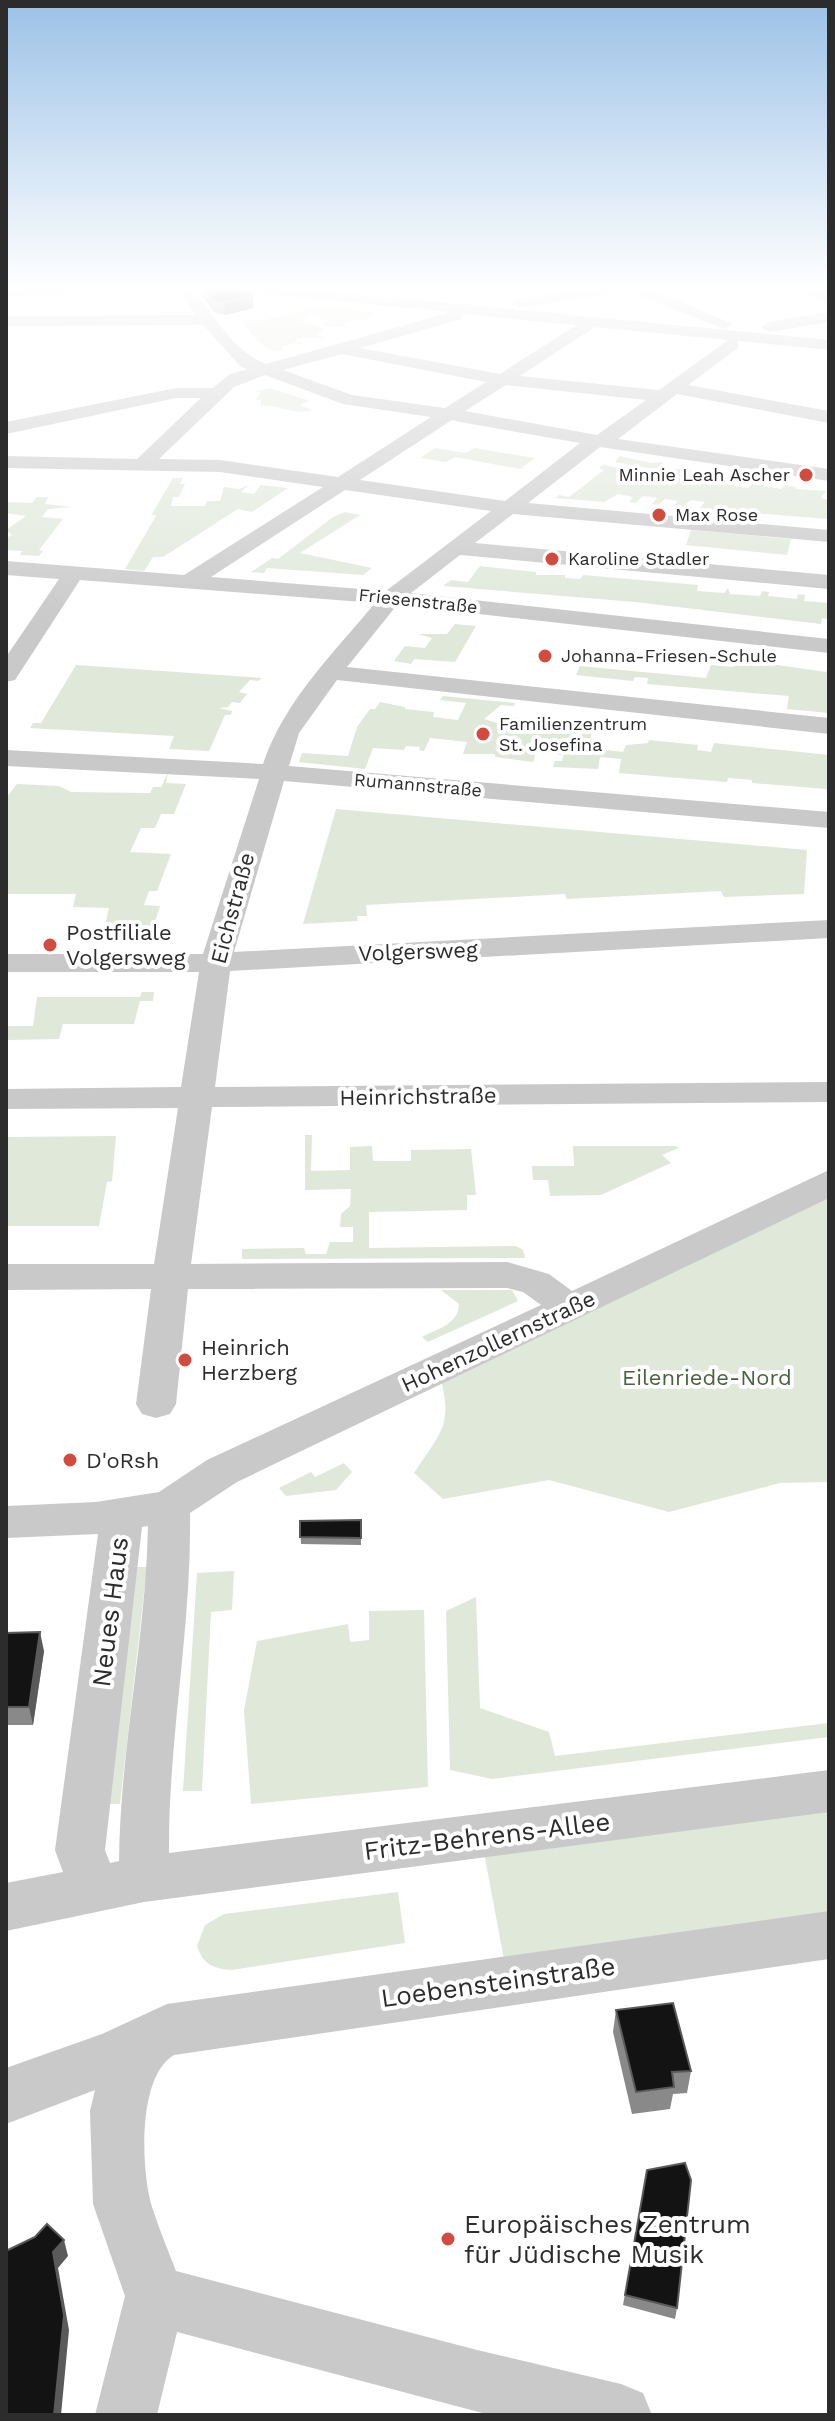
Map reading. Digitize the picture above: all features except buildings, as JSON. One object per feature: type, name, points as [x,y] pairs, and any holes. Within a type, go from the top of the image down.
[{"type":"street","points":[[6,428],[147,399]]},
{"type":"street","points":[[144,463],[211,399]]},
{"type":"street","points":[[348,399],[829,475]]},
{"type":"street","points":[[189,582],[469,399]]},
{"type":"street","name":"Eichstraße","points":[[156,1404],[195,1098],[201,962],[286,733],[301,708],[391,598],[507,507],[659,399]]},
{"type":"street","points":[[714,399],[829,417]]},
{"type":"street","points":[[6,462],[220,466],[507,507],[829,536]]},
{"type":"street","points":[[455,548],[829,582]]},
{"type":"street","name":"Friesenstraße","points":[[6,568],[391,598],[829,646]]},
{"type":"street","points":[[6,675],[74,573]]},
{"type":"street","points":[[330,672],[829,726]]},
{"type":"street","name":"Rumannstraße","points":[[6,758],[272,772],[829,820]]},
{"type":"street","name":"Volgersweg","points":[[6,963],[201,962],[829,929]]},
{"type":"street","name":"Heinrichstraße","points":[[6,1099],[829,1092]]},
{"type":"street","name":"Hohenzollernstraße","points":[[169,1506],[222,1471],[807,1196],[829,1181]]},
{"type":"street","points":[[6,1277],[507,1275],[536,1283],[570,1308]]},
{"type":"street","points":[[144,1879],[144,1803],[169,1572],[169,1506]]},
{"type":"street","name":"Neues Haus","points":[[94,1888],[80,1850],[122,1516],[169,1506]]},
{"type":"street","points":[[6,1522],[122,1516]]},
{"type":"street","name":"Fritz-Behrens-Allee","points":[[6,1907],[144,1879],[829,1791]]},
{"type":"street","name":"Loebensteinstraße","points":[[6,2096],[155,2037],[829,1935]]},
{"type":"street","points":[[126,2415],[155,2296],[122,2204],[118,2111],[126,2072],[155,2037]]},
{"type":"street","points":[[155,2296],[477,2381],[621,2415]]},
{"type":"green space","points":[[304,399],[310,401],[299,405],[312,410],[300,412],[261,406],[261,400],[255,400]]},
{"type":"green space","points":[[435,448],[466,453],[474,448],[535,458],[520,469],[455,457],[446,462],[420,458]]},
{"type":"green space","points":[[620,456],[651,463],[663,462],[660,467],[702,472],[700,477],[739,478],[734,486],[748,488],[755,480],[767,482],[764,486],[781,489],[785,485],[826,491],[821,498],[829,500],[829,519],[699,509],[705,502],[691,500],[682,507],[674,506],[678,501],[665,499],[658,505],[652,504],[657,498],[643,496],[635,503],[629,502],[633,497],[618,494],[604,502],[555,498],[559,495],[569,497],[604,470],[599,468],[603,465],[648,473],[653,469],[615,462]]},
{"type":"green space","points":[[173,478],[183,478],[180,484],[185,484],[179,497],[173,497],[171,506],[205,506],[207,501],[220,501],[224,487],[239,489],[249,485],[241,492],[254,494],[261,485],[288,488],[252,512],[238,509],[163,557],[153,557],[144,571],[125,569],[156,516],[152,514]]},
{"type":"green space","points":[[37,497],[48,497],[45,504],[72,507],[48,509],[42,517],[63,519],[39,550],[43,551],[39,556],[20,555],[22,551],[6,550],[6,538],[12,535],[6,530],[26,516],[6,513],[6,502],[32,503]]},
{"type":"green space","points":[[345,512],[360,515],[300,553],[372,568],[363,575],[267,568],[264,573],[251,572],[272,558],[278,559],[333,517]]},
{"type":"green space","points":[[691,530],[791,539],[787,555],[686,545]]},
{"type":"green space","points":[[480,566],[536,572],[536,575],[565,575],[565,578],[580,579],[583,575],[698,585],[697,591],[724,593],[728,588],[730,594],[760,596],[762,591],[769,592],[768,596],[797,599],[798,594],[805,595],[804,601],[829,603],[829,619],[822,618],[821,624],[635,602],[443,586],[451,580],[468,582]]},
{"type":"green space","points":[[455,624],[476,626],[455,662],[414,659],[411,664],[394,661],[405,646],[425,648],[432,638],[418,634],[447,634]]},
{"type":"green space","points":[[736,659],[826,672],[829,664],[829,713],[787,709],[789,696],[647,684],[648,678],[635,677],[633,681],[576,675],[580,666],[706,678],[711,665],[733,667]]},
{"type":"green space","points":[[76,665],[262,678],[250,680],[239,692],[247,694],[240,703],[232,702],[228,707],[219,708],[232,711],[231,715],[225,715],[209,751],[169,749],[174,736],[30,728],[33,723],[41,723]]},
{"type":"green space","points":[[443,696],[515,703],[514,706],[501,705],[484,719],[497,723],[506,716],[522,718],[518,729],[546,731],[549,724],[593,728],[588,748],[623,752],[626,745],[648,743],[649,740],[698,745],[697,750],[711,752],[714,743],[829,755],[829,796],[826,789],[752,783],[752,780],[728,778],[727,782],[619,773],[621,759],[600,757],[598,769],[553,767],[555,761],[562,761],[563,755],[536,753],[533,762],[495,757],[495,754],[463,754],[467,742],[430,738],[424,751],[419,750],[420,747],[406,746],[404,750],[373,748],[365,769],[299,762],[302,753],[348,756],[357,727],[370,709],[375,709],[380,702],[434,712],[433,717],[458,720],[466,703],[440,700]]},
{"type":"green space","points":[[168,773],[166,783],[186,784],[174,814],[161,814],[155,828],[141,828],[130,852],[171,854],[157,891],[149,891],[144,905],[160,906],[152,931],[104,930],[109,908],[73,907],[76,894],[6,894],[6,798],[17,784],[59,786],[71,792],[150,793],[153,787],[161,787]]},
{"type":"green space","points":[[336,809],[807,850],[804,894],[724,897],[721,891],[567,899],[565,894],[366,905],[367,916],[357,916],[358,921],[303,924]]},
{"type":"green space","points":[[142,992],[154,992],[153,1001],[140,1001],[134,1024],[63,1024],[59,1039],[6,1040],[6,1026],[33,1026],[37,997],[140,997]]},
{"type":"green space","points":[[305,1135],[312,1135],[311,1171],[350,1170],[350,1147],[372,1146],[373,1161],[411,1161],[411,1150],[471,1149],[476,1195],[467,1195],[467,1210],[369,1212],[369,1248],[516,1246],[523,1250],[525,1258],[242,1259],[242,1249],[304,1248],[306,1254],[326,1254],[330,1242],[353,1242],[353,1227],[340,1227],[341,1214],[350,1206],[351,1189],[305,1190]]},
{"type":"green space","points":[[116,1136],[112,1181],[107,1182],[99,1226],[6,1226],[6,1137]]},
{"type":"green space","points":[[573,1146],[679,1148],[662,1155],[671,1163],[601,1195],[550,1196],[548,1180],[533,1180],[532,1166],[574,1166]]},
{"type":"green space","name":"Eilenriede-Nord","points":[[829,1181],[829,1482],[780,1483],[669,1512],[549,1480],[443,1499],[414,1473],[443,1425],[445,1402],[438,1369]]},
{"type":"green space","points":[[441,1290],[512,1290],[518,1301],[428,1342],[422,1337],[446,1325],[458,1311],[459,1304]]},
{"type":"green space","points":[[344,1463],[352,1472],[336,1490],[286,1496],[279,1488],[311,1472],[315,1477]]},
{"type":"green space","points":[[134,1567],[147,1567],[120,1804],[105,1804]]},
{"type":"green space","points":[[234,1571],[232,1610],[211,1612],[202,1791],[183,1791],[197,1573]]},
{"type":"green space","points":[[476,1597],[480,1708],[549,1732],[555,1756],[829,1723],[829,1737],[492,1779],[450,1770],[446,1611]]},
{"type":"green space","points":[[424,1610],[428,1787],[251,1804],[244,1710],[257,1641],[348,1624],[350,1642],[369,1640],[369,1611]]},
{"type":"green space","points":[[829,1791],[829,1935],[508,1981],[481,1837]]},
{"type":"green space","points":[[398,1892],[405,1943],[232,1970],[210,1964],[197,1946],[205,1925],[224,1914]]},
{"type":"place","name":"Minnie Leah Ascher","points":[[806,475]]},
{"type":"place","name":"Max Rose","points":[[659,515]]},
{"type":"place","name":"Karoline Stadler","points":[[552,559]]},
{"type":"place","name":"Johanna-Friesen-Schule","points":[[545,656]]},
{"type":"place","name":"Familienzentrum St. Josefina","points":[[483,734]]},
{"type":"place","name":"Postfiliale Volgersweg","points":[[50,945]]},
{"type":"place","name":"Heinrich Herzberg","points":[[185,1360]]},
{"type":"place","name":"D'oRsh","points":[[70,1460]]},
{"type":"place","name":"Europäisches Zentrum für Jüdische Musik","points":[[448,2239]]}]
